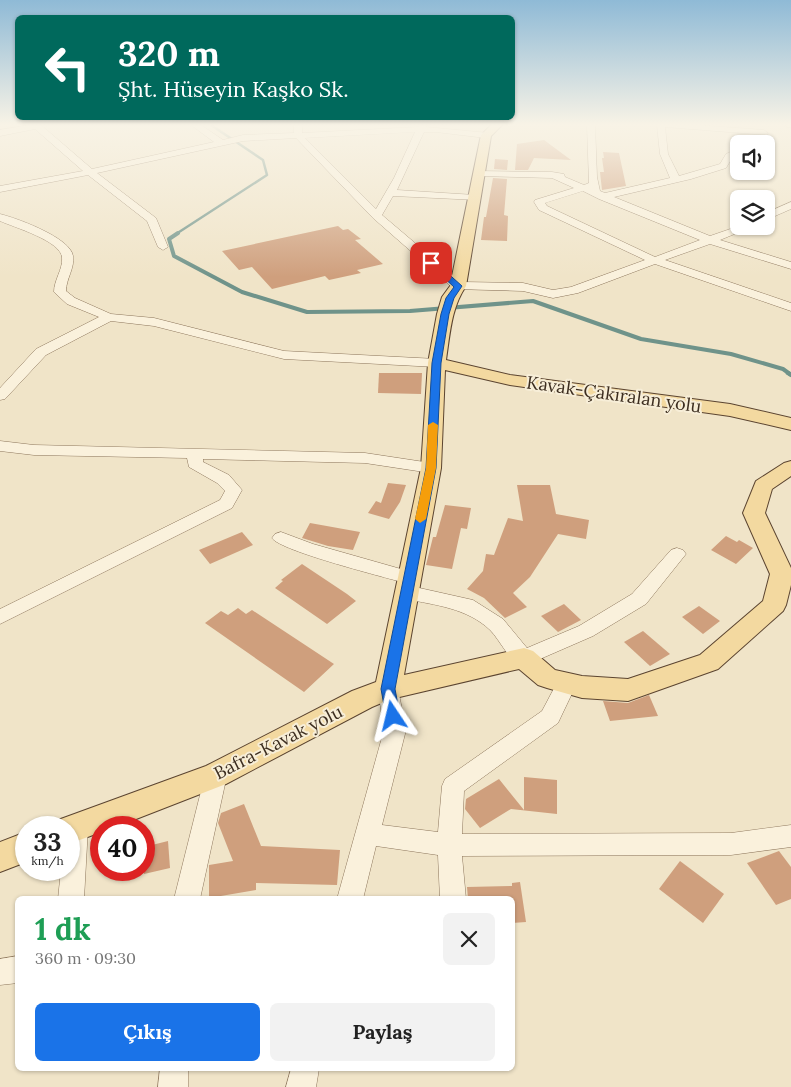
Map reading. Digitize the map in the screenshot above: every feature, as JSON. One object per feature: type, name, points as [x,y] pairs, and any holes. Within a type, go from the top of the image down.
[{"type":"main road","points":[[388,689],[431,468],[437,363],[445,314],[454,292],[479,176]]},
{"type":"main road","name":"Kavak-Çakıralan yolu","points":[[437,363],[510,380],[730,410],[791,424]]},
{"type":"main road","points":[[524,658],[547,678],[582,687],[628,690],[709,662],[774,605],[782,574],[754,513],[763,486],[791,467]]},
{"type":"main road","name":"Bafra-Kavak yolu","points":[[80,826],[216,775],[362,700],[388,689],[524,658]]},
{"type":"main road","points":[[0,856],[15,851]]},
{"type":"street","points":[[0,189],[70,176]]},
{"type":"street","points":[[95,176],[152,220],[163,247]]},
{"type":"street","points":[[340,176],[377,216],[454,292],[523,288],[553,294],[574,290],[730,233]]},
{"type":"street","points":[[377,216],[398,176]]},
{"type":"street","points":[[545,176],[596,188],[729,248],[791,266]]},
{"type":"street","points":[[552,176],[580,188]]},
{"type":"street","points":[[595,176],[596,188]]},
{"type":"street","points":[[687,176],[675,179],[596,188],[580,188],[538,202],[543,208],[653,260],[791,307]]},
{"type":"street","points":[[390,193],[475,198]]},
{"type":"street","points":[[775,213],[791,205]]},
{"type":"street","points":[[0,217],[14,225],[37,232],[63,246],[68,252],[68,258],[60,281],[60,292],[71,301],[109,317],[154,322],[284,355],[437,363]]},
{"type":"street","points":[[0,396],[41,352],[109,317]]},
{"type":"street","points":[[0,446],[34,450],[366,458],[431,468]]},
{"type":"street","points":[[0,616],[226,504],[234,490],[223,479],[195,464],[195,454]]},
{"type":"street","points":[[281,538],[407,585],[466,604],[496,624],[524,658],[586,631],[640,599],[677,554]]},
{"type":"street","points":[[453,896],[449,845],[452,786],[550,717],[567,683]]},
{"type":"street","points":[[351,896],[395,730],[388,689]]},
{"type":"street","points":[[189,896],[216,775]]},
{"type":"street","points":[[368,834],[449,845],[731,844],[791,836]]},
{"type":"street","points":[[71,896],[72,881]]},
{"type":"street","points":[[0,972],[15,970]]},
{"type":"street","points":[[173,1087],[174,1071]]},
{"type":"street","points":[[300,1087],[304,1071]]},
{"type":"building","points":[[600,176],[624,176],[626,186],[602,190]]},
{"type":"building","points":[[493,178],[507,179],[504,215],[508,216],[507,241],[481,240]]},
{"type":"building","points":[[338,226],[343,230],[348,229],[361,239],[355,240],[383,264],[357,270],[361,273],[329,280],[325,276],[272,289],[252,267],[239,270],[222,251]]},
{"type":"building","points":[[379,373],[422,373],[421,394],[378,393]]},
{"type":"building","points":[[388,483],[406,485],[400,502],[389,519],[368,513],[376,501],[381,503]]},
{"type":"building","points":[[517,485],[550,485],[556,514],[589,520],[586,539],[558,534],[530,577],[513,593],[527,607],[505,618],[484,598],[467,589],[483,571],[486,554],[494,555],[508,518],[523,521]]},
{"type":"building","points":[[445,505],[471,508],[467,529],[461,528],[452,569],[426,565],[433,537],[436,537]]},
{"type":"building","points":[[310,523],[360,532],[353,550],[328,546],[302,538]]},
{"type":"building","points":[[242,532],[253,545],[210,564],[199,550]]},
{"type":"building","points":[[726,536],[737,542],[739,540],[753,548],[736,564],[711,550]]},
{"type":"building","points":[[302,564],[356,601],[327,624],[275,588],[283,581],[281,580]]},
{"type":"building","points":[[564,604],[581,620],[558,632],[541,616]]},
{"type":"building","points":[[699,606],[720,621],[703,634],[682,617]]},
{"type":"building","points":[[238,608],[246,614],[252,610],[334,664],[304,692],[205,623],[221,611],[228,615]]},
{"type":"building","points":[[643,631],[670,654],[650,666],[624,642]]},
{"type":"building","points":[[649,695],[658,716],[610,721],[603,701],[628,703]]},
{"type":"building","points":[[524,777],[557,780],[557,814],[511,809],[480,828],[465,809],[466,799],[499,779],[524,810]]},
{"type":"building","points":[[244,804],[261,846],[340,850],[337,885],[256,883],[256,890],[209,896],[209,865],[233,861],[218,823],[221,813]]},
{"type":"building","points":[[168,841],[170,868],[155,871],[155,844]]},
{"type":"building","points":[[779,851],[791,867],[791,899],[776,905],[747,863]]},
{"type":"building","points":[[680,861],[724,894],[703,923],[659,889]]},
{"type":"building","points":[[520,882],[526,922],[515,923],[515,896],[468,896],[467,887],[512,886],[512,883]]},
{"type":"waterway","points":[[176,234],[266,176]]},
{"type":"waterway","points":[[178,233],[169,239],[174,256],[242,292],[307,312],[410,311],[533,301],[641,339],[731,354],[783,369],[790,374]]},
{"type":"slow traffic","points":[[420,519],[431,468],[433,425]]},
{"type":"route","points":[[393,716],[388,689],[431,468],[437,363],[445,314],[450,298],[458,286],[431,263]]}]
